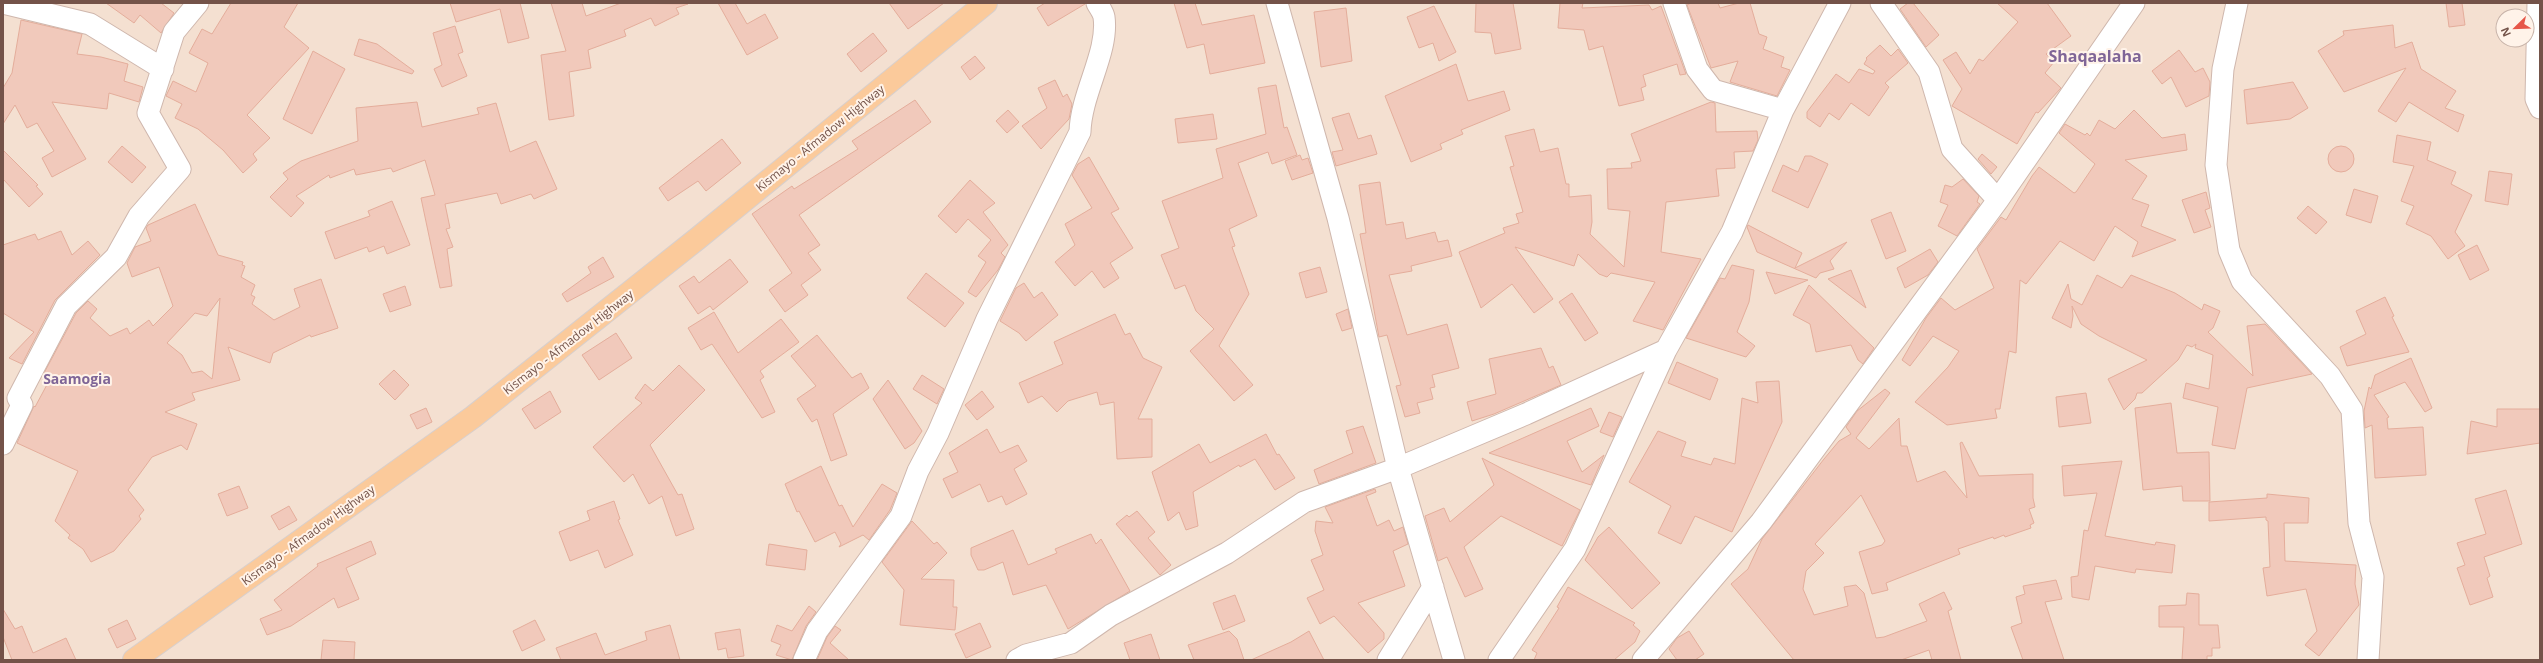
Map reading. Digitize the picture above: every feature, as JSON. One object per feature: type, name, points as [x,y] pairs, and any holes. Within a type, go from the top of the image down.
[{"type":"main road","name":"Kismayo - Afmadow Highway","points":[[134,660],[473,417],[704,234],[986,3]]},
{"type":"street","points":[[3,3],[90,24],[163,69]]},
{"type":"street","points":[[3,444],[22,405],[18,398],[66,306],[116,257],[139,216],[180,169],[148,113],[174,32],[198,3]]},
{"type":"street","points":[[804,660],[817,631],[901,516],[918,471],[938,433],[987,319],[1080,132],[1080,114],[1104,34],[1104,15],[1097,3]]},
{"type":"street","points":[[1277,3],[1338,218],[1398,468],[1454,660]]},
{"type":"street","points":[[1674,3],[1696,69],[1713,90],[1783,110]]},
{"type":"street","points":[[1499,660],[1575,549],[1666,350],[1732,232],[1783,110],[1840,3]]},
{"type":"street","points":[[1881,3],[1929,72],[1952,149],[1998,200]]},
{"type":"street","points":[[1644,660],[1761,522],[1998,200],[2134,3]]},
{"type":"street","points":[[2237,3],[2223,68],[2216,165],[2229,250],[2242,281],[2330,376],[2352,410],[2359,523],[2373,577],[2368,660]]},
{"type":"street","points":[[2538,3],[2536,99],[2540,108]]},
{"type":"street","points":[[1017,660],[1026,655],[1071,643],[1111,615],[1227,552],[1304,502],[1398,468],[1526,414],[1666,350]]},
{"type":"street","points":[[1388,660],[1433,588]]},
{"type":"shaded area","points":[[3,3],[2540,3],[2540,660],[3,660]]},
{"type":"building","points":[[106,3],[161,3],[174,13],[161,33],[140,15],[134,23]]},
{"type":"building","points":[[231,3],[298,3],[284,27],[309,48],[247,115],[270,138],[253,154],[257,160],[243,173],[223,150],[198,129],[175,118],[182,104],[166,96],[173,81],[196,92],[208,63],[189,53],[202,29],[212,34]]},
{"type":"building","points":[[450,3],[520,3],[529,38],[508,43],[500,9],[456,22]]},
{"type":"building","points":[[551,3],[582,3],[586,16],[621,3],[688,4],[676,8],[679,14],[655,26],[651,18],[624,30],[626,36],[588,50],[591,68],[569,72],[574,116],[549,120],[541,55],[566,51]]},
{"type":"building","points":[[718,3],[735,3],[747,24],[765,14],[778,38],[747,55]]},
{"type":"building","points":[[889,3],[944,3],[908,29]]},
{"type":"building","points":[[1045,3],[1085,4],[1048,26],[1037,8]]},
{"type":"building","points":[[1174,3],[1195,3],[1202,25],[1254,15],[1265,63],[1210,74],[1204,44],[1187,48]]},
{"type":"building","points":[[1476,3],[1513,3],[1521,49],[1495,54],[1491,33],[1475,32]]},
{"type":"building","points":[[1560,3],[1583,3],[1582,8],[1649,5],[1652,10],[1661,6],[1686,74],[1680,75],[1677,64],[1643,75],[1646,86],[1641,88],[1644,100],[1619,106],[1603,46],[1589,50],[1584,30],[1558,28]]},
{"type":"building","points":[[1691,3],[1718,3],[1720,8],[1739,3],[1750,3],[1759,34],[1767,37],[1763,49],[1784,57],[1781,67],[1790,70],[1777,96],[1730,82],[1738,61],[1711,68],[1687,5]]},
{"type":"building","points":[[1908,3],[1913,3],[1939,35],[1926,47],[1900,9]]},
{"type":"building","points":[[1997,3],[2047,3],[2071,36],[2046,54],[2054,62],[2045,73],[2061,88],[2038,113],[2036,112],[2017,144],[1952,106],[1962,89],[1943,60],[1956,52],[1970,74],[1979,59],[1983,61],[2018,22]]},
{"type":"building","points":[[2446,3],[2462,3],[2465,25],[2449,27]]},
{"type":"building","points":[[1434,6],[1456,52],[1439,61],[1433,43],[1419,48],[1407,17]]},
{"type":"building","points":[[1346,8],[1352,61],[1321,67],[1314,12]]},
{"type":"building","points":[[21,20],[82,34],[77,54],[101,57],[128,64],[124,81],[143,87],[139,102],[109,93],[107,109],[52,102],[86,159],[52,177],[42,158],[54,151],[37,123],[27,128],[15,105],[3,124],[3,88],[12,73]]},
{"type":"building","points":[[2393,25],[2395,48],[2412,42],[2421,69],[2456,91],[2445,108],[2464,115],[2458,132],[2409,102],[2396,122],[2378,111],[2406,68],[2344,92],[2318,51],[2344,35],[2343,31]]},
{"type":"building","points":[[455,26],[463,52],[458,54],[467,76],[442,87],[434,69],[442,65],[433,33]]},
{"type":"building","points":[[873,33],[887,51],[861,72],[847,54]]},
{"type":"building","points":[[359,39],[377,44],[414,71],[412,74],[354,55]]},
{"type":"building","points":[[1880,45],[1891,56],[1898,49],[1908,63],[1885,83],[1889,87],[1869,116],[1851,103],[1839,120],[1829,113],[1820,127],[1807,118],[1807,112],[1836,74],[1849,83],[1859,69],[1873,74],[1875,71],[1864,64],[1867,59],[1866,58]]},
{"type":"building","points":[[2179,50],[2195,72],[2203,68],[2210,82],[2209,96],[2186,107],[2171,77],[2162,84],[2152,71]]},
{"type":"building","points":[[313,51],[345,69],[312,134],[283,119]]},
{"type":"building","points":[[975,56],[985,68],[970,80],[961,67]]},
{"type":"building","points":[[1456,64],[1468,101],[1504,91],[1510,110],[1461,130],[1463,134],[1440,144],[1442,149],[1411,162],[1385,96]]},
{"type":"building","points":[[1055,80],[1063,97],[1067,94],[1072,104],[1069,119],[1041,149],[1022,126],[1047,108],[1038,88]]},
{"type":"building","points":[[2293,82],[2308,108],[2290,119],[2247,124],[2244,90]]},
{"type":"building","points":[[1276,85],[1284,128],[1287,127],[1297,155],[1272,164],[1268,152],[1238,163],[1257,216],[1229,229],[1235,246],[1232,247],[1249,294],[1219,346],[1253,385],[1234,401],[1190,351],[1214,329],[1196,311],[1185,285],[1175,289],[1161,255],[1179,248],[1162,201],[1223,178],[1216,149],[1266,134],[1258,88]]},
{"type":"building","points":[[915,100],[931,122],[799,215],[820,245],[808,253],[821,270],[801,285],[808,295],[785,312],[769,290],[792,273],[752,214],[792,186],[794,189],[858,149],[852,141]]},
{"type":"building","points":[[417,102],[422,127],[479,114],[477,108],[496,103],[510,152],[536,141],[557,189],[534,199],[531,194],[501,204],[497,193],[445,204],[450,228],[446,229],[453,247],[447,249],[452,286],[440,288],[421,198],[435,195],[425,160],[393,172],[391,168],[356,175],[354,169],[330,178],[329,175],[296,196],[304,203],[291,217],[270,197],[288,179],[283,173],[301,161],[358,141],[356,108]]},
{"type":"building","points":[[1711,102],[1715,103],[1716,132],[1757,131],[1758,140],[1753,151],[1734,152],[1735,168],[1716,169],[1719,196],[1666,202],[1661,252],[1701,259],[1663,330],[1633,321],[1655,282],[1611,273],[1607,277],[1599,274],[1578,254],[1574,266],[1515,247],[1553,299],[1534,313],[1512,284],[1481,308],[1459,252],[1505,233],[1503,228],[1519,223],[1516,214],[1523,212],[1510,167],[1514,166],[1505,136],[1534,129],[1540,152],[1558,148],[1566,184],[1569,184],[1569,197],[1591,195],[1592,222],[1590,234],[1624,267],[1630,211],[1608,209],[1607,169],[1632,168],[1631,163],[1641,161],[1631,134]]},
{"type":"building","points":[[1008,110],[1019,122],[1007,133],[996,121]]},
{"type":"building","points":[[2134,110],[2162,138],[2185,134],[2187,150],[2125,160],[2147,176],[2132,199],[2149,205],[2141,226],[2176,240],[2132,257],[2138,242],[2115,226],[2094,261],[2060,241],[2026,284],[2020,280],[2016,353],[2009,351],[2000,409],[1995,409],[1997,418],[1947,425],[1915,402],[1948,367],[1959,351],[1933,336],[1910,366],[1902,360],[1926,318],[1941,298],[1955,310],[1994,288],[1977,249],[2001,217],[2006,220],[2039,167],[2074,193],[2076,192],[2095,164],[2059,133],[2065,124],[2085,135],[2087,133],[2090,136],[2099,120],[2115,129]]},
{"type":"building","points":[[1349,113],[1358,139],[1371,135],[1377,154],[1336,166],[1332,152],[1343,150],[1332,118]]},
{"type":"building","points":[[1213,114],[1217,139],[1178,143],[1175,119]]},
{"type":"building","points":[[2397,135],[2431,142],[2427,160],[2456,172],[2451,184],[2472,195],[2455,232],[2465,246],[2448,259],[2431,236],[2406,224],[2414,206],[2401,201],[2414,166],[2393,162]]},
{"type":"building","points":[[722,139],[741,163],[706,191],[698,181],[668,201],[659,188]]},
{"type":"building","points":[[122,146],[146,167],[132,183],[108,162]]},
{"type":"building","points":[[2341,146],[2350,150],[2354,159],[2350,168],[2341,172],[2332,168],[2328,159],[2332,150]]},
{"type":"building","points":[[3,150],[38,185],[36,186],[43,194],[29,207],[3,179]]},
{"type":"building","points":[[1982,154],[1997,167],[1991,174],[1978,159]]},
{"type":"building","points":[[1300,155],[1302,160],[1308,158],[1313,173],[1292,180],[1285,161]]},
{"type":"building","points":[[1805,156],[1811,156],[1828,164],[1808,208],[1772,191],[1783,165],[1798,172]]},
{"type":"building","points":[[1089,157],[1119,209],[1111,213],[1133,248],[1110,263],[1119,278],[1104,288],[1092,271],[1075,286],[1055,262],[1075,245],[1065,224],[1092,208],[1072,175],[1078,164]]},
{"type":"building","points":[[2489,171],[2512,174],[2508,205],[2485,201]]},
{"type":"building","points":[[1963,179],[1979,196],[1977,202],[1980,204],[1957,236],[1938,226],[1948,205],[1940,202],[1945,185],[1952,187]]},
{"type":"building","points":[[970,180],[995,203],[983,212],[1008,245],[1001,253],[1005,257],[998,270],[976,297],[968,292],[986,262],[978,256],[991,240],[968,219],[956,233],[938,216]]},
{"type":"building","points":[[1380,182],[1386,225],[1403,222],[1406,239],[1435,232],[1438,242],[1448,240],[1452,256],[1411,266],[1412,271],[1389,275],[1407,335],[1447,324],[1459,368],[1432,375],[1435,387],[1430,388],[1433,399],[1417,403],[1420,413],[1405,417],[1396,386],[1401,385],[1387,335],[1379,337],[1360,234],[1366,233],[1359,185]]},
{"type":"building","points":[[2354,189],[2378,196],[2371,223],[2346,215]]},
{"type":"building","points":[[2206,192],[2210,208],[2205,210],[2211,227],[2194,233],[2182,200]]},
{"type":"building","points":[[392,201],[410,245],[387,254],[384,246],[369,252],[367,247],[335,259],[325,232],[370,216],[368,211]]},
{"type":"building","points":[[195,204],[218,255],[243,262],[242,265],[245,266],[241,277],[255,285],[251,295],[255,297],[252,304],[274,320],[300,307],[294,289],[321,279],[338,328],[311,337],[310,335],[273,353],[270,363],[228,347],[240,380],[192,393],[195,400],[165,412],[197,424],[187,450],[181,445],[152,457],[128,490],[144,510],[139,516],[141,519],[114,551],[91,562],[83,549],[68,538],[70,535],[55,521],[78,471],[17,443],[34,406],[35,407],[50,379],[43,375],[76,313],[88,301],[97,309],[90,318],[110,336],[127,328],[130,334],[149,320],[153,326],[173,306],[159,267],[132,277],[127,263],[135,247],[151,241],[146,228],[148,225]],"holes":[[[220,298],[212,379],[202,371],[192,373],[182,355],[167,343],[195,313],[207,316]]]},
{"type":"building","points":[[2308,206],[2327,222],[2316,234],[2297,218]]},
{"type":"building","points":[[1891,212],[1906,251],[1886,259],[1871,220]]},
{"type":"building","points":[[1748,225],[1802,253],[1795,268],[1847,242],[1830,261],[1834,269],[1820,273],[1816,278],[1757,252],[1747,227]]},
{"type":"building","points":[[61,231],[72,255],[88,241],[100,255],[55,300],[22,364],[9,358],[34,332],[3,313],[3,245],[35,234],[38,240]]},
{"type":"building","points":[[2477,245],[2489,270],[2470,280],[2458,255]]},
{"type":"building","points":[[1930,249],[1938,262],[1928,275],[1905,288],[1897,268]]},
{"type":"building","points":[[603,257],[614,277],[567,302],[562,294],[591,273],[588,267]]},
{"type":"building","points":[[730,259],[748,282],[713,310],[710,306],[698,314],[679,286],[694,276],[699,283]]},
{"type":"building","points":[[1732,265],[1754,270],[1749,302],[1737,332],[1755,346],[1746,357],[1686,338],[1720,278],[1725,279]]},
{"type":"building","points":[[1320,267],[1327,292],[1306,298],[1299,273]]},
{"type":"building","points":[[1851,270],[1866,308],[1828,279]]},
{"type":"building","points":[[1766,272],[1791,277],[1808,280],[1775,294]]},
{"type":"building","points":[[926,273],[964,303],[945,327],[907,298]]},
{"type":"building","points":[[2097,275],[2122,288],[2131,275],[2175,293],[2202,310],[2204,304],[2220,311],[2213,328],[2208,332],[2253,376],[2247,326],[2265,324],[2312,374],[2247,388],[2235,449],[2212,445],[2218,407],[2183,398],[2186,383],[2209,389],[2213,355],[2195,348],[2196,344],[2192,347],[2187,345],[2178,360],[2142,393],[2137,393],[2135,399],[2124,410],[2108,379],[2147,360],[2099,336],[2081,324],[2072,306],[2073,316],[2071,328],[2052,318],[2068,284],[2071,299],[2082,305]]},
{"type":"building","points":[[1024,283],[1034,298],[1042,292],[1058,315],[1026,341],[1019,333],[1000,321],[1016,288]]},
{"type":"building","points":[[1809,285],[1874,348],[1863,364],[1858,360],[1851,345],[1816,352],[1810,324],[1793,315]]},
{"type":"building","points":[[405,286],[411,305],[390,312],[383,294]]},
{"type":"building","points":[[1572,293],[1598,333],[1585,341],[1559,302]]},
{"type":"building","points":[[2385,297],[2394,316],[2392,317],[2409,352],[2347,366],[2340,347],[2366,334],[2356,311]]},
{"type":"building","points":[[1348,309],[1352,328],[1342,331],[1336,314]]},
{"type":"building","points":[[714,312],[738,353],[781,319],[799,342],[760,371],[764,377],[760,380],[775,412],[762,418],[712,344],[701,350],[688,328]]},
{"type":"building","points":[[1115,314],[1125,335],[1130,333],[1143,358],[1162,367],[1138,419],[1152,419],[1152,457],[1117,459],[1114,402],[1100,405],[1097,392],[1068,401],[1057,412],[1042,396],[1028,403],[1019,383],[1063,364],[1054,342]]},
{"type":"building","points":[[616,333],[632,358],[599,380],[582,355]]},
{"type":"building","points":[[817,335],[852,378],[861,373],[869,388],[833,414],[847,455],[831,461],[817,419],[812,422],[797,399],[816,386],[791,356]]},
{"type":"building","points":[[1541,348],[1549,368],[1553,366],[1561,385],[1494,414],[1472,421],[1467,402],[1496,394],[1489,359]]},
{"type":"building","points":[[2411,358],[2432,408],[2425,412],[2405,382],[2374,395],[2389,417],[2387,418],[2388,429],[2423,427],[2426,475],[2375,478],[2372,425],[2365,428],[2364,411],[2369,387],[2371,389],[2375,375]]},
{"type":"building","points":[[1677,362],[1718,379],[1710,400],[1668,383]]},
{"type":"building","points":[[679,365],[705,390],[650,445],[678,495],[682,494],[694,529],[676,536],[662,496],[649,504],[633,474],[624,482],[593,447],[642,403],[635,398],[645,384],[653,391]]},
{"type":"building","points":[[394,370],[409,385],[395,400],[379,384]]},
{"type":"building","points":[[922,375],[944,389],[937,404],[913,389]]},
{"type":"building","points":[[888,380],[922,431],[914,443],[905,449],[873,399]]},
{"type":"building","points":[[1779,381],[1782,422],[1732,532],[1695,516],[1681,544],[1658,533],[1671,506],[1629,482],[1658,431],[1686,442],[1681,456],[1711,465],[1714,458],[1735,464],[1742,398],[1758,403],[1756,382]]},
{"type":"building","points":[[1885,389],[1890,393],[1856,438],[1869,449],[1899,418],[1901,446],[1907,446],[1917,482],[1945,471],[1967,498],[1960,443],[1962,442],[1979,476],[2033,474],[2033,498],[2035,507],[2029,509],[2034,523],[2030,525],[2031,528],[2005,537],[2004,535],[1994,539],[1993,537],[1958,549],[1960,554],[1886,583],[1888,590],[1872,594],[1859,552],[1882,545],[1885,541],[1861,495],[1815,544],[1824,553],[1806,571],[1803,589],[1814,615],[1848,606],[1844,587],[1856,585],[1864,593],[1876,638],[1884,637],[1927,621],[1919,604],[1944,592],[1952,609],[1948,611],[1961,660],[1932,660],[1929,650],[1901,660],[1794,660],[1731,584],[1748,569],[1762,539],[1824,459],[1839,441],[1851,434],[1846,427],[1857,411]]},
{"type":"building","points":[[550,391],[561,412],[535,429],[522,409]]},
{"type":"building","points":[[982,391],[994,407],[977,420],[965,405]]},
{"type":"building","points":[[2086,393],[2091,423],[2059,427],[2056,397]]},
{"type":"building","points":[[2171,403],[2177,453],[2209,452],[2210,501],[2183,501],[2182,486],[2143,490],[2135,408]]},
{"type":"building","points":[[426,408],[432,422],[417,429],[410,415]]},
{"type":"building","points":[[1591,408],[1599,426],[1567,441],[1582,472],[1604,455],[1591,485],[1489,453]]},
{"type":"building","points":[[2497,409],[2540,409],[2540,443],[2467,454],[2471,421],[2497,427]]},
{"type":"building","points":[[1609,412],[1622,417],[1613,437],[1600,432]]},
{"type":"building","points":[[1363,426],[1376,463],[1319,484],[1314,470],[1353,453],[1346,431]]},
{"type":"building","points":[[987,429],[1000,453],[1018,445],[1027,461],[1014,469],[1027,494],[1006,505],[1002,496],[988,502],[980,484],[952,498],[943,479],[958,472],[949,453]]},
{"type":"building","points":[[1266,434],[1277,455],[1279,454],[1295,478],[1275,490],[1255,459],[1240,467],[1239,465],[1193,492],[1198,526],[1186,530],[1179,512],[1168,521],[1152,472],[1199,444],[1210,463]]},
{"type":"building","points":[[1482,458],[1580,510],[1562,546],[1501,516],[1464,547],[1483,589],[1465,597],[1447,557],[1438,561],[1425,516],[1444,508],[1450,522],[1494,485]]},
{"type":"building","points":[[2122,461],[2105,536],[2155,545],[2156,542],[2175,545],[2172,573],[2136,569],[2135,573],[2095,566],[2089,600],[2072,597],[2071,577],[2078,576],[2084,530],[2088,531],[2097,493],[2064,496],[2062,466]]},
{"type":"building","points":[[821,466],[839,506],[842,505],[853,527],[882,484],[897,493],[890,510],[869,540],[863,535],[839,547],[841,544],[835,532],[815,542],[799,511],[797,512],[785,484]]},
{"type":"building","points":[[239,486],[248,508],[227,516],[218,494]]},
{"type":"building","points":[[1375,489],[1376,492],[1366,496],[1377,526],[1389,520],[1394,531],[1403,527],[1408,544],[1393,551],[1405,586],[1358,603],[1384,633],[1384,639],[1368,653],[1334,616],[1320,624],[1307,598],[1324,590],[1311,560],[1323,555],[1315,531],[1316,521],[1333,523],[1325,507]]},
{"type":"building","points":[[2506,490],[2522,544],[2484,557],[2490,576],[2487,578],[2493,597],[2470,605],[2457,568],[2465,565],[2457,543],[2486,534],[2475,499]]},
{"type":"building","points":[[2267,494],[2309,498],[2308,523],[2284,523],[2285,561],[2356,565],[2355,584],[2359,605],[2319,656],[2305,645],[2317,631],[2306,589],[2267,596],[2263,568],[2270,567],[2268,521],[2266,520],[2266,517],[2209,521],[2209,502],[2267,498]]},
{"type":"building","points":[[614,501],[620,519],[618,520],[633,555],[605,568],[598,550],[570,561],[559,532],[590,520],[587,511]]},
{"type":"building","points":[[289,506],[297,520],[279,530],[271,516]]},
{"type":"building","points":[[1137,511],[1155,532],[1148,538],[1171,565],[1160,575],[1116,524],[1127,515],[1129,517]]},
{"type":"building","points":[[912,521],[934,544],[937,542],[947,553],[921,579],[954,580],[953,607],[957,607],[955,630],[900,625],[904,590],[882,562]]},
{"type":"building","points":[[1609,527],[1660,583],[1632,609],[1585,560],[1598,537]]},
{"type":"building","points":[[1013,530],[1028,565],[1057,553],[1055,549],[1091,534],[1096,544],[1101,539],[1130,591],[1068,629],[1046,585],[1013,595],[1003,562],[984,570],[978,570],[971,555],[971,548]]},
{"type":"building","points":[[371,541],[376,554],[346,568],[359,599],[338,608],[334,598],[291,626],[267,635],[260,619],[282,610],[274,600],[318,566],[317,564]]},
{"type":"building","points":[[769,544],[807,550],[805,570],[766,565]]},
{"type":"building","points":[[2056,580],[2062,599],[2045,602],[2064,660],[2023,660],[2011,627],[2022,623],[2016,597],[2025,594],[2023,586]]},
{"type":"building","points":[[1568,587],[1635,623],[1633,625],[1640,631],[1635,642],[1614,660],[1534,660],[1537,653],[1532,650],[1559,608],[1557,607]]},
{"type":"building","points":[[2187,593],[2199,594],[2199,625],[2218,625],[2220,648],[2212,648],[2212,656],[2207,656],[2207,660],[2182,660],[2184,627],[2159,627],[2159,606],[2186,605]]},
{"type":"building","points":[[1235,595],[1245,621],[1223,630],[1213,603]]},
{"type":"building","points":[[809,606],[816,612],[806,626],[792,660],[776,655],[781,645],[771,641],[777,625],[792,631]]},
{"type":"building","points":[[3,609],[15,629],[22,626],[33,653],[66,638],[76,660],[12,660],[3,637]]},
{"type":"building","points":[[127,620],[136,639],[117,648],[108,629]]},
{"type":"building","points":[[535,620],[545,640],[522,651],[513,631]]},
{"type":"building","points":[[980,623],[991,647],[966,658],[955,634]]},
{"type":"building","points":[[670,625],[680,660],[561,660],[556,648],[596,633],[605,655],[647,640],[645,632]]},
{"type":"building","points":[[835,626],[841,630],[830,643],[849,660],[817,660],[827,637]]},
{"type":"building","points":[[740,629],[744,656],[728,658],[726,648],[718,650],[715,633]]},
{"type":"building","points":[[1229,631],[1237,639],[1244,660],[1194,660],[1188,645]]},
{"type":"building","points":[[1309,631],[1324,660],[1251,660],[1291,642]]},
{"type":"building","points":[[1689,631],[1704,654],[1695,660],[1677,660],[1669,649],[1677,638]]},
{"type":"building","points":[[1151,634],[1160,660],[1130,660],[1124,643]]},
{"type":"building","points":[[323,640],[355,642],[354,660],[321,660]]},
{"type":"district","name":"Shaqaalaha","points":[[2095,56]]},
{"type":"district","name":"Saamogia","points":[[77,378]]}]
